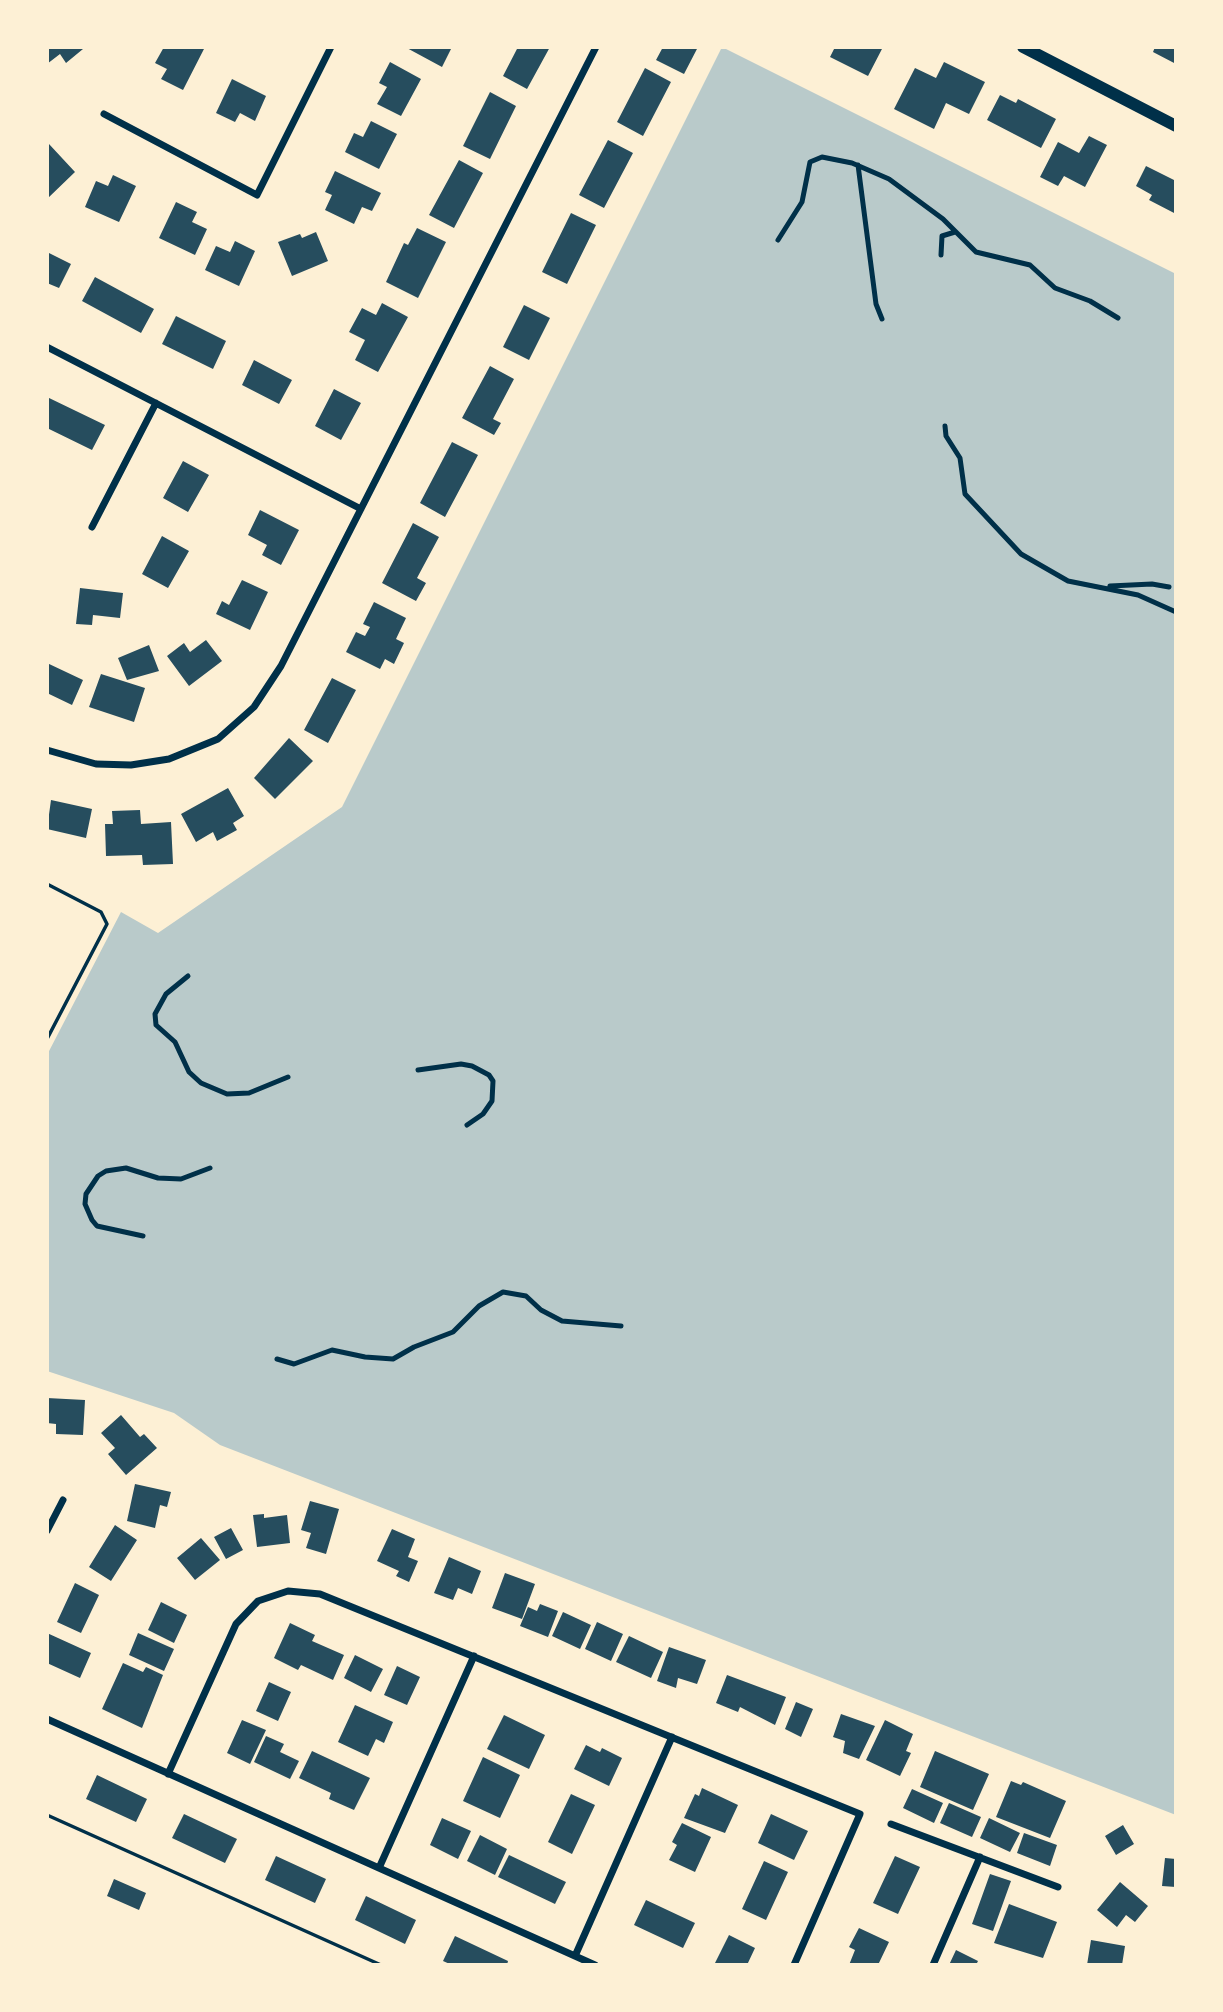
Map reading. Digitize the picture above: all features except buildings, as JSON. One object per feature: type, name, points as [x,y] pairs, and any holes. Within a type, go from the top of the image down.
[{"type":"street","points":[[104,114],[257,195],[331,47]]},
{"type":"street","points":[[47,750],[96,764],[131,765],[169,759],[218,739],[254,707],[281,666],[596,47]]},
{"type":"street","points":[[1023,47],[1176,126]]},
{"type":"street","points":[[47,347],[361,509]]},
{"type":"street","points":[[92,527],[156,403]]},
{"type":"street","points":[[47,1531],[63,1500]]},
{"type":"street","points":[[169,1774],[236,1624],[258,1601],[288,1591],[320,1594],[860,1814],[794,1965]]},
{"type":"street","points":[[379,1868],[474,1656]]},
{"type":"street","points":[[47,1719],[594,1965]]},
{"type":"street","points":[[575,1956],[672,1737]]},
{"type":"street","points":[[891,1824],[1058,1887]]},
{"type":"street","points":[[933,1965],[980,1857]]},
{"type":"lane","points":[[778,240],[803,202],[810,162],[822,157],[858,165],[889,179],[955,232],[976,253],[1030,265],[1055,288],[1090,301],[1118,318]]},
{"type":"lane","points":[[858,165],[876,303],[882,319]]},
{"type":"lane","points":[[941,255],[942,236],[955,232]]},
{"type":"lane","points":[[945,426],[946,436],[960,458],[965,494],[1020,554],[1068,581],[1146,598],[1176,612]]},
{"type":"lane","points":[[1103,587],[1149,584],[1169,587]]},
{"type":"lane","points":[[1146,598],[1142,590],[1149,584]]},
{"type":"lane","points":[[188,976],[166,994],[155,1014],[156,1025],[175,1042],[189,1072],[201,1083],[228,1094],[249,1093],[288,1077]]},
{"type":"lane","points":[[418,1070],[461,1064],[472,1066],[489,1075],[494,1089],[492,1101],[483,1114],[467,1125]]},
{"type":"lane","points":[[143,1236],[105,1228],[92,1220],[85,1204],[86,1194],[98,1176],[106,1171],[126,1168],[158,1178],[181,1180],[209,1168]]},
{"type":"lane","points":[[277,1359],[294,1364],[332,1350],[365,1357],[393,1359],[414,1347],[453,1332],[479,1306],[503,1292],[526,1296],[541,1310],[562,1321],[621,1326]]},
{"type":"path","points":[[47,884],[101,912],[107,923],[47,1039]]},
{"type":"path","points":[[47,1815],[381,1965]]},
{"type":"shaded area","points":[[722,47],[1176,274],[1176,1815],[220,1445],[174,1413],[47,1371],[47,1055],[121,912],[158,933],[342,807]]}]
